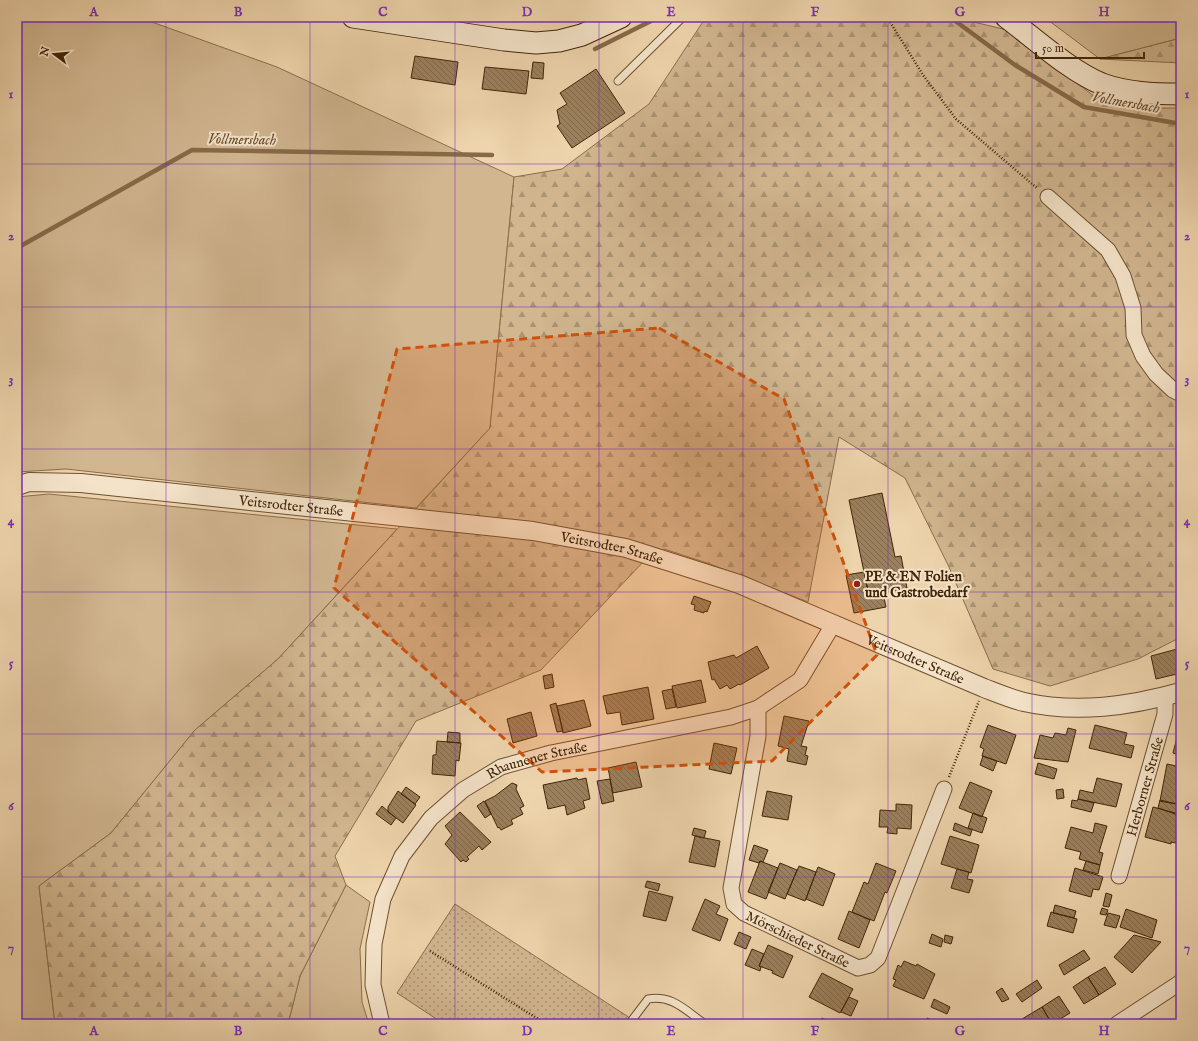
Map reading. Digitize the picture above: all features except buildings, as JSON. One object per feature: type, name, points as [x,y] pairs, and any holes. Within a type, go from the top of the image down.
[{"type":"main road","points":[[352,17],[504,40],[536,43],[559,41],[582,35],[621,17]]},
{"type":"main road","points":[[1006,17],[1068,63],[1102,83],[1138,92],[1181,94]]},
{"type":"street","points":[[1048,197],[1108,250],[1123,276],[1133,308],[1134,335],[1143,356],[1156,374],[1173,390],[1181,394]]},
{"type":"street","name":"Veitsrodter Straße","points":[[17,486],[29,482],[81,483],[532,531],[626,548],[739,584],[834,623],[984,688],[1023,702],[1062,709],[1094,709],[1173,694]]},
{"type":"street","name":"Rhaunener Straße","points":[[382,1024],[373,985],[374,944],[383,899],[402,856],[431,818],[463,790],[501,767],[551,753],[731,717],[758,708],[800,680],[834,623]]},
{"type":"street","name":"Herborner Straße","points":[[1119,876],[1165,714],[1173,694]]},
{"type":"street","name":"Mörschieder Straße","points":[[758,708],[758,736],[731,888],[734,904],[744,913],[858,968],[870,965],[878,958],[944,789]]},
{"type":"street","points":[[1117,1024],[1181,982]]},
{"type":"lane","points":[[618,81],[683,17]]},
{"type":"lane","points":[[629,1024],[648,999],[658,997],[672,1000],[704,1024]]},
{"type":"path","points":[[886,17],[923,74],[956,119],[1048,197]]},
{"type":"path","points":[[944,789],[984,688]]},
{"type":"path","points":[[430,951],[546,1024]]},
{"type":"highlighted area","points":[[659,328],[784,399],[877,655],[772,761],[542,772],[334,588],[397,349]]},
{"type":"green space","points":[[17,17],[138,17],[277,67],[514,177],[490,428],[416,508],[66,469],[17,472]]},
{"type":"green space","points":[[504,17],[562,17],[504,21]]},
{"type":"green space","points":[[706,17],[953,17],[1007,30],[1094,96],[1159,108],[1181,108],[1181,637],[1138,659],[1050,686],[993,669],[949,567],[905,478],[839,437],[808,602],[710,564],[664,549],[644,561],[541,670],[416,721],[335,856],[346,885],[300,976],[288,1024],[55,1024],[39,886],[111,833],[195,730],[278,659],[490,428],[514,177],[562,169],[649,104]]},
{"type":"green space","points":[[1044,17],[1181,17],[1181,38],[1100,59]]},
{"type":"green space","points":[[1181,38],[1181,63],[1100,59]]},
{"type":"green space","points":[[49,494],[397,529],[278,659],[195,730],[111,833],[39,886],[55,1024],[17,1024],[17,497]]},
{"type":"green space","points":[[346,885],[370,902],[360,949],[362,1002],[369,1024],[288,1024],[300,976]]},
{"type":"green space","points":[[455,904],[630,1018],[626,1024],[444,1024],[397,993]]},
{"type":"waterway","name":"Vollmersbach","points":[[595,49],[659,17]]},
{"type":"waterway","name":"Vollmersbach","points":[[950,17],[1015,65],[1084,107],[1181,124]]},
{"type":"waterway","name":"Vollmersbach","points":[[17,248],[192,150],[492,155]]},
{"type":"place","name":"PE & EN Folien und Gastrobedarf","points":[[857,584]]}]
